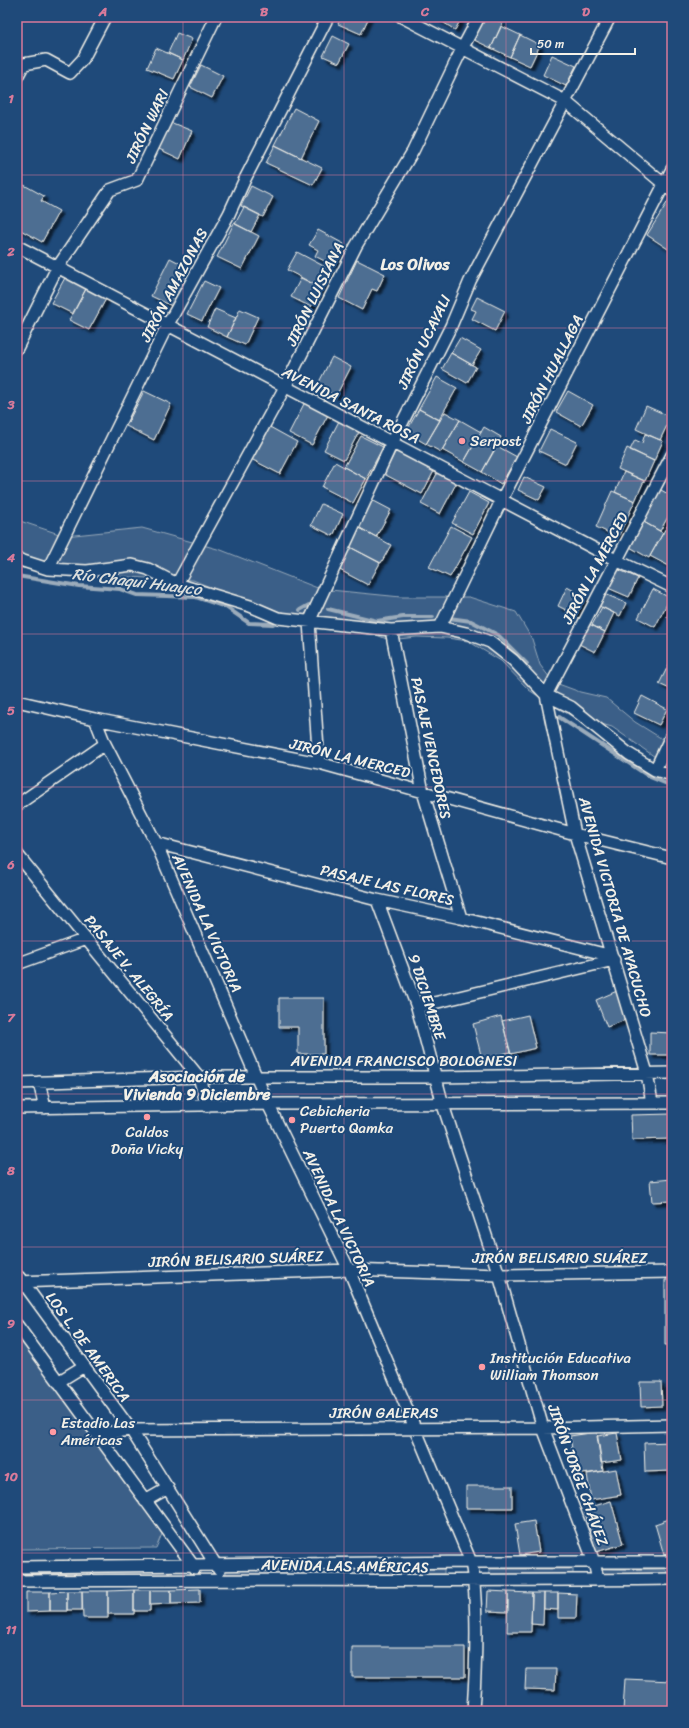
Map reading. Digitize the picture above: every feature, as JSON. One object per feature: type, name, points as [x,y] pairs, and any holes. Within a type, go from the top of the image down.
[{"type":"street","points":[[17,77],[24,64],[46,60],[70,73],[83,59],[105,17]]},
{"type":"street","name":"JIRÓN WARI","points":[[17,348],[57,268],[110,190],[137,180],[216,17]]},
{"type":"street","name":"JIRÓN AMAZONAS","points":[[48,569],[167,326],[230,214],[245,179],[328,17]]},
{"type":"street","points":[[402,17],[565,102],[668,188]]},
{"type":"street","name":"JIRÓN LUISIANA","points":[[177,584],[285,387],[356,246],[413,151],[462,49],[480,17]]},
{"type":"street","name":"JIRÓN UCAYALI","points":[[309,622],[392,443],[451,326],[470,282],[610,17]]},
{"type":"street","name":"JIRÓN HUALLAGA","points":[[440,627],[502,500],[668,188],[672,169]]},
{"type":"street","name":"AVENIDA SANTA ROSA","points":[[17,246],[167,326],[672,588]]},
{"type":"street","name":"JIRÓN LA MERCED","points":[[546,695],[672,455]]},
{"type":"street","points":[[17,559],[48,569],[87,571],[132,565],[148,569],[177,584],[250,606],[278,618],[391,630],[440,627],[466,633],[490,642],[513,660],[546,695],[571,708],[629,754],[655,770],[672,775]]},
{"type":"street","points":[[309,622],[319,763]]},
{"type":"street","name":"PASAJE VENCEDORES","points":[[391,630],[422,792],[461,918]]},
{"type":"street","name":"AVENIDA VICTORIA DE AYACUCHO","points":[[546,695],[576,834],[647,1073],[652,1103]]},
{"type":"street","name":"JIRÓN LA MERCED","points":[[17,701],[95,719],[319,763],[576,834],[672,858]]},
{"type":"street","name":"AVENIDA LA VICTORIA","points":[[95,719],[105,744],[156,843],[268,1104],[349,1270],[471,1562],[474,1582],[475,1679],[473,1711]]},
{"type":"street","points":[[655,770],[672,734]]},
{"type":"street","points":[[17,805],[105,744]]},
{"type":"street","name":"PASAJE LAS FLORES","points":[[156,843],[377,900],[461,918],[613,958]]},
{"type":"street","name":"PASAJE V. ALEGRÍA","points":[[17,854],[199,1077],[207,1106]]},
{"type":"street","name":"9 DICIEMBRE","points":[[377,900],[417,1007],[443,1105]]},
{"type":"street","points":[[17,964],[86,939]]},
{"type":"street","points":[[417,1007],[613,958]]},
{"type":"street","name":"AVENIDA FRANCISCO BOLOGNESI","points":[[17,1083],[199,1077],[436,1077],[672,1073]]},
{"type":"street","points":[[39,1082],[45,1108]]},
{"type":"street","points":[[17,1108],[268,1104],[443,1105],[672,1103]]},
{"type":"street","name":"JIRÓN JORGE CHÁVEZ","points":[[443,1105],[498,1275],[543,1428],[594,1562],[598,1580]]},
{"type":"street","name":"JIRÓN BELISARIO SUÁREZ","points":[[18,1280],[349,1270],[498,1275],[672,1272]]},
{"type":"street","name":"LOS L. DE AMERICA","points":[[18,1280],[131,1430],[217,1564],[223,1579]]},
{"type":"street","points":[[17,1325],[202,1579]]},
{"type":"street","points":[[58,1382],[84,1366]]},
{"type":"street","name":"JIRÓN GALERAS","points":[[96,1434],[131,1430],[543,1428],[672,1425]]},
{"type":"street","points":[[145,1501],[168,1488]]},
{"type":"street","name":"AVENIDA LAS AMÉRICAS","points":[[17,1567],[471,1562],[672,1562]]},
{"type":"street","name":"AVENIDA LAS AMÉRICAS","points":[[17,1581],[223,1579],[474,1582],[672,1579]]},
{"type":"shaded area","points":[[17,520],[65,536],[142,528],[221,550],[320,589],[401,597],[469,597],[516,612],[532,639],[540,665],[553,682],[580,692],[606,698],[635,722],[672,745],[672,763],[658,759],[612,727],[570,715],[550,704],[529,690],[501,661],[468,641],[447,638],[417,637],[389,640],[369,632],[261,608],[193,580],[60,574],[17,567]]},
{"type":"shaded area","name":"Estadio Las Américas","points":[[17,1330],[162,1534],[156,1548],[17,1549]]},
{"type":"shaded area","points":[[287,1568],[287,1574],[226,1574],[226,1570]]},
{"type":"shaded area","points":[[444,1569],[444,1574],[295,1575],[294,1573],[295,1570]]},
{"type":"shaded area","points":[[489,1569],[573,1569],[573,1574],[489,1574]]},
{"type":"shaded area","points":[[600,1569],[666,1570],[667,1573],[600,1574]]},
{"type":"shaded area","points":[[17,1570],[76,1571],[75,1575],[17,1576]]},
{"type":"shaded area","points":[[87,1571],[169,1571],[169,1575],[87,1576]]},
{"type":"building","points":[[341,17],[369,17],[361,34],[338,24]]},
{"type":"building","points":[[435,17],[462,17],[455,30]]},
{"type":"building","points":[[480,17],[489,17],[503,23],[491,48],[470,38]]},
{"type":"building","points":[[501,26],[520,35],[510,57],[491,48]]},
{"type":"building","points":[[177,33],[192,39],[183,60],[168,53]]},
{"type":"building","points":[[520,35],[540,45],[530,66],[510,57]]},
{"type":"building","points":[[333,36],[349,44],[339,63],[323,56]]},
{"type":"building","points":[[156,48],[183,60],[174,79],[147,68]]},
{"type":"building","points":[[552,55],[576,66],[566,86],[543,75]]},
{"type":"building","points":[[201,65],[223,76],[212,98],[190,87]]},
{"type":"building","points":[[294,108],[319,121],[301,158],[275,145]]},
{"type":"building","points":[[170,122],[192,131],[180,159],[159,149]]},
{"type":"building","points":[[275,145],[322,168],[313,185],[266,163]]},
{"type":"building","points":[[24,185],[44,196],[41,201],[59,211],[42,242],[17,228],[17,197]]},
{"type":"building","points":[[251,186],[273,197],[263,217],[241,206]]},
{"type":"building","points":[[670,198],[672,199],[672,243],[668,249],[647,235]]},
{"type":"building","points":[[244,207],[260,215],[251,232],[235,224]]},
{"type":"building","points":[[234,223],[259,236],[242,269],[217,257]]},
{"type":"building","points":[[318,230],[344,244],[332,265],[315,256],[318,250],[309,245]]},
{"type":"building","points":[[297,252],[331,270],[321,288],[287,270]]},
{"type":"building","points":[[170,258],[191,269],[172,306],[151,296]]},
{"type":"building","points":[[357,260],[385,274],[377,291],[372,289],[362,310],[339,298]]},
{"type":"building","points":[[66,276],[87,287],[73,314],[51,303]]},
{"type":"building","points":[[301,278],[321,288],[311,307],[291,297]]},
{"type":"building","points":[[204,281],[219,288],[202,321],[187,314]]},
{"type":"building","points":[[87,287],[107,297],[89,330],[69,320]]},
{"type":"building","points":[[477,297],[505,311],[495,331],[472,319],[476,311],[471,309]]},
{"type":"building","points":[[215,309],[236,318],[227,337],[207,327]]},
{"type":"building","points":[[240,309],[258,317],[245,345],[227,337]]},
{"type":"building","points":[[460,338],[481,350],[472,365],[451,353]]},
{"type":"building","points":[[451,353],[476,367],[467,383],[442,369]]},
{"type":"building","points":[[332,357],[351,367],[336,396],[317,386]]},
{"type":"building","points":[[437,377],[457,388],[439,420],[419,409]]},
{"type":"building","points":[[144,391],[171,404],[154,440],[126,426]]},
{"type":"building","points":[[568,391],[593,405],[581,426],[556,412]]},
{"type":"building","points":[[306,400],[329,413],[312,445],[289,433]]},
{"type":"building","points":[[646,406],[671,417],[660,440],[636,429]]},
{"type":"building","points":[[419,409],[440,420],[426,444],[406,432]]},
{"type":"building","points":[[445,412],[460,420],[441,452],[426,444]]},
{"type":"building","name":"Serpost","points":[[460,420],[481,432],[464,462],[442,450]]},
{"type":"building","points":[[339,421],[359,432],[344,460],[324,450]]},
{"type":"building","points":[[268,426],[297,442],[280,474],[251,459]]},
{"type":"building","points":[[484,427],[501,437],[482,472],[464,462]]},
{"type":"building","points":[[550,429],[577,442],[566,464],[539,451]]},
{"type":"building","points":[[645,434],[663,441],[654,461],[630,450],[635,440],[642,443]]},
{"type":"building","points":[[361,436],[383,447],[366,479],[344,467]]},
{"type":"building","points":[[497,446],[517,457],[501,484],[482,472]]},
{"type":"building","points":[[627,448],[654,461],[645,481],[618,469]]},
{"type":"building","points":[[396,450],[434,471],[422,494],[384,474]]},
{"type":"building","points":[[335,462],[366,479],[353,503],[322,487]]},
{"type":"building","points":[[439,470],[458,480],[440,514],[421,504]]},
{"type":"building","points":[[624,472],[644,481],[635,501],[615,492]]},
{"type":"building","points":[[524,477],[546,487],[539,500],[518,490]]},
{"type":"building","points":[[659,489],[672,496],[672,517],[669,515],[660,531],[642,521]]},
{"type":"building","points":[[612,491],[635,501],[618,537],[596,527]]},
{"type":"building","points":[[469,492],[489,503],[473,534],[452,523]]},
{"type":"building","points":[[372,500],[391,510],[376,537],[358,527]]},
{"type":"building","points":[[321,504],[343,514],[333,536],[311,525]]},
{"type":"building","points":[[642,521],[663,533],[649,558],[628,546]]},
{"type":"building","points":[[451,526],[472,537],[450,577],[429,567]]},
{"type":"building","points":[[667,526],[672,529],[672,560],[669,566],[650,556]]},
{"type":"building","points":[[358,527],[391,545],[381,563],[348,546]]},
{"type":"building","points":[[348,546],[380,563],[368,585],[336,568]]},
{"type":"building","points":[[617,569],[638,578],[629,597],[608,588]]},
{"type":"building","points":[[567,587],[585,597],[576,615],[558,606]]},
{"type":"building","points":[[653,589],[670,598],[655,627],[638,618]]},
{"type":"building","points":[[605,594],[626,603],[620,616],[599,606]]},
{"type":"building","points":[[672,606],[672,620],[667,617]]},
{"type":"building","points":[[602,607],[614,613],[605,632],[592,625]]},
{"type":"building","points":[[587,623],[605,632],[595,652],[577,643]]},
{"type":"building","points":[[672,658],[672,690],[659,684]]},
{"type":"building","points":[[642,696],[667,709],[659,725],[634,713]]},
{"type":"building","points":[[617,991],[628,1019],[607,1027],[596,1000]]},
{"type":"building","points":[[279,998],[324,998],[324,1054],[298,1054],[298,1027],[279,1027]]},
{"type":"building","points":[[528,1015],[536,1048],[511,1054],[502,1021]]},
{"type":"building","points":[[501,1016],[510,1052],[482,1059],[473,1024]]},
{"type":"building","points":[[650,1032],[672,1033],[672,1055],[650,1055]]},
{"type":"building","points":[[672,1114],[672,1139],[632,1140],[631,1115]]},
{"type":"building","points":[[672,1179],[672,1201],[652,1202],[650,1181]]},
{"type":"building","points":[[669,1201],[672,1201],[672,1240]]},
{"type":"building","points":[[672,1241],[672,1260],[670,1260],[668,1242]]},
{"type":"building","points":[[665,1280],[672,1280],[672,1345],[665,1345]]},
{"type":"building","points":[[640,1382],[661,1382],[662,1406],[641,1407]]},
{"type":"building","points":[[597,1432],[603,1471],[576,1475],[570,1436]]},
{"type":"building","points":[[617,1433],[622,1460],[601,1463],[597,1436]]},
{"type":"building","points":[[672,1442],[672,1471],[645,1472],[644,1443]]},
{"type":"building","points":[[616,1469],[621,1495],[591,1500],[587,1474]]},
{"type":"building","points":[[466,1486],[512,1486],[512,1508],[466,1508]]},
{"type":"building","points":[[611,1501],[623,1544],[596,1552],[584,1509]]},
{"type":"building","points":[[672,1518],[672,1552],[664,1555],[655,1524]]},
{"type":"building","points":[[534,1521],[539,1552],[520,1555],[515,1524]]},
{"type":"building","points":[[200,1589],[200,1603],[171,1604],[171,1590]]},
{"type":"building","points":[[134,1590],[134,1614],[108,1614],[108,1591]]},
{"type":"building","points":[[134,1590],[150,1590],[150,1611],[134,1611]]},
{"type":"building","points":[[150,1590],[171,1590],[171,1604],[150,1605]]},
{"type":"building","points":[[67,1591],[82,1591],[82,1610],[67,1610]]},
{"type":"building","points":[[67,1591],[67,1611],[50,1611],[50,1592]]},
{"type":"building","points":[[82,1591],[108,1591],[108,1618],[83,1618]]},
{"type":"building","points":[[488,1591],[508,1592],[508,1612],[487,1611]]},
{"type":"building","points":[[26,1592],[50,1592],[50,1611],[26,1612]]},
{"type":"building","points":[[508,1592],[532,1593],[531,1632],[507,1632]]},
{"type":"building","points":[[532,1593],[544,1593],[543,1625],[531,1624]]},
{"type":"building","points":[[544,1593],[558,1593],[558,1610],[544,1609]]},
{"type":"building","points":[[558,1593],[577,1594],[576,1618],[558,1618]]},
{"type":"building","points":[[352,1647],[465,1647],[465,1677],[352,1677]]},
{"type":"building","points":[[526,1669],[556,1669],[555,1690],[525,1689]]},
{"type":"building","points":[[625,1679],[672,1681],[672,1711],[623,1711]]},
{"type":"waterway","name":"Río Chaqui Huayco","points":[[17,576],[79,586],[120,589],[137,595],[196,597],[226,607],[249,623],[273,624]]},
{"type":"waterway","name":"Río Chaqui Huayco","points":[[300,610],[309,605]]},
{"type":"waterway","name":"Río Chaqui Huayco","points":[[328,609],[377,621],[403,617],[433,617]]},
{"type":"waterway","name":"Río Chaqui Huayco","points":[[449,618],[471,621],[498,635],[527,664]]},
{"type":"waterway","name":"Río Chaqui Huayco","points":[[559,717],[650,777],[672,786]]},
{"type":"place","name":"Serpost","points":[[462,441]]},
{"type":"place","name":"Caldos Doña Vicky","points":[[147,1117]]},
{"type":"place","name":"Cebicheria Puerto Qamka","points":[[292,1120]]},
{"type":"place","name":"Institución Educativa William Thomson","points":[[482,1367]]},
{"type":"place","name":"Estadio Las Américas","points":[[53,1432]]},
{"type":"district","name":"Los Olivos","points":[[415,264]]},
{"type":"district","name":"Asociación de Vivienda 9 Diciembre","points":[[197,1085]]}]
